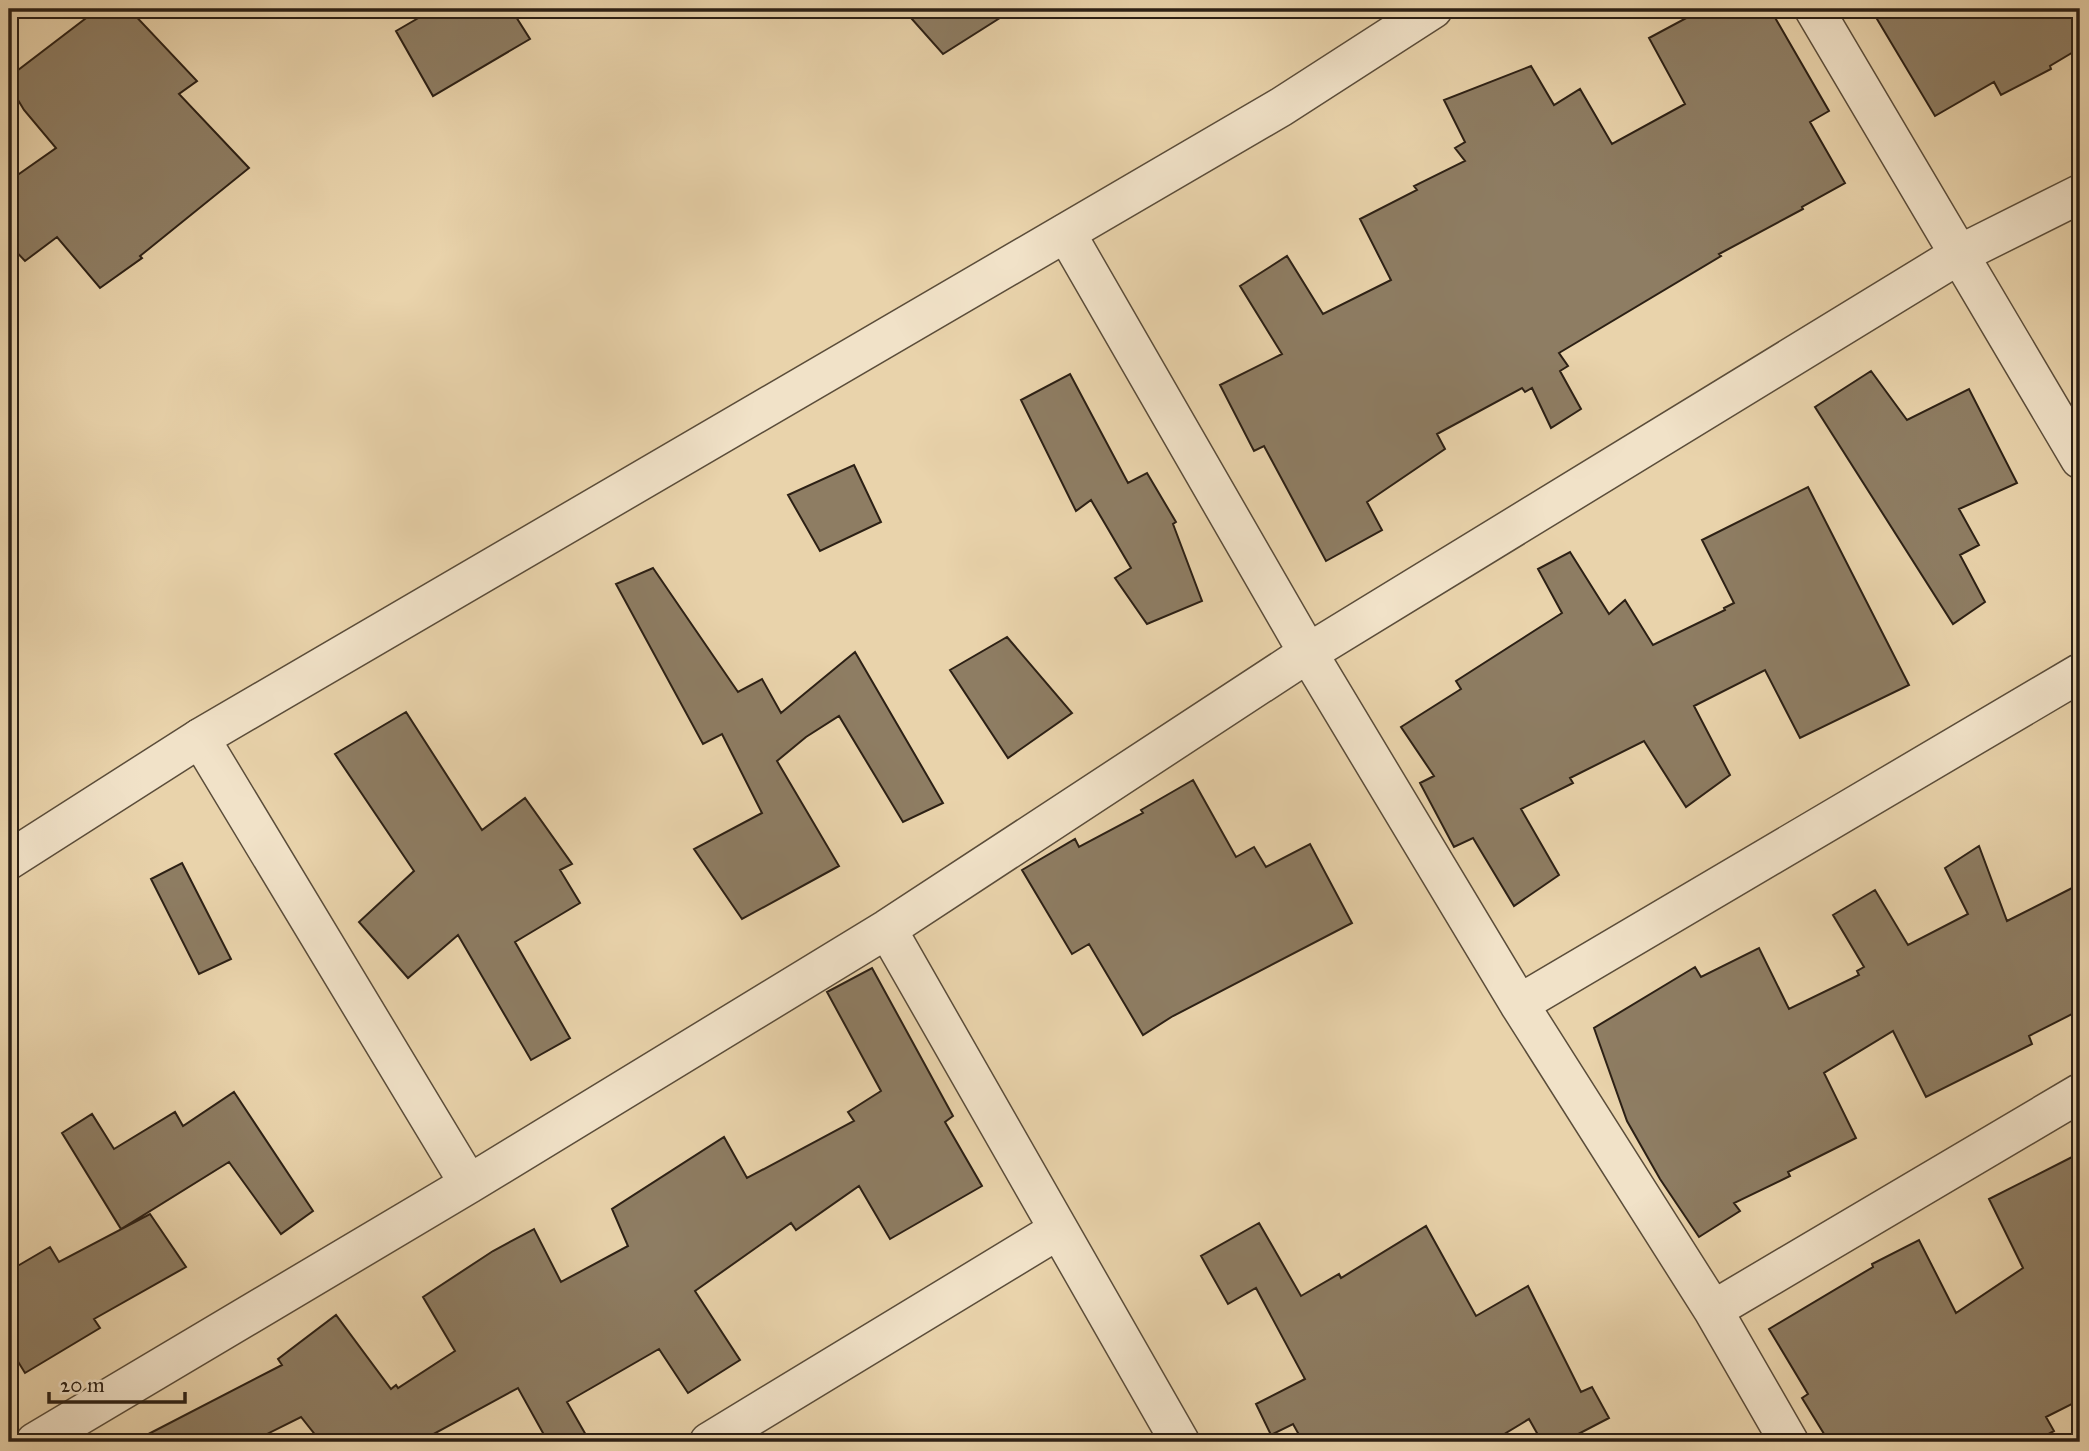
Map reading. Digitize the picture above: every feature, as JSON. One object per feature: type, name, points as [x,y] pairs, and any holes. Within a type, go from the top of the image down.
[{"type":"street","points":[[9,860],[200,738],[1281,107],[1433,9]]},
{"type":"street","points":[[1814,9],[2080,459]]},
{"type":"street","points":[[35,1442],[469,1184],[887,929],[1308,653],[1960,254],[2080,194]]},
{"type":"street","points":[[1066,233],[1308,653],[1519,1004],[1713,1311],[1789,1442]]},
{"type":"street","points":[[1519,1004],[2080,673]]},
{"type":"street","points":[[200,738],[469,1184]]},
{"type":"street","points":[[887,929],[1180,1442]]},
{"type":"street","points":[[1713,1311],[2080,1093]]},
{"type":"street","points":[[709,1442],[1058,1230]]},
{"type":"street","points":[[9,1431],[16,1442]]},
{"type":"building","points":[[98,9],[129,9],[197,81],[179,94],[249,168],[140,256],[142,258],[100,288],[57,237],[25,261],[9,244],[9,181],[56,148],[24,110],[9,85],[9,77]]},
{"type":"building","points":[[434,9],[511,9],[530,39],[433,96],[396,31]]},
{"type":"building","points":[[903,9],[1014,9],[943,54]]},
{"type":"building","points":[[1703,9],[1770,9],[1829,111],[1810,122],[1845,183],[1719,254],[1721,256],[1559,353],[1568,366],[1560,371],[1581,409],[1551,428],[1532,388],[1525,392],[1522,388],[1437,434],[1445,449],[1367,502],[1382,530],[1326,561],[1264,446],[1254,451],[1220,385],[1282,354],[1240,286],[1287,256],[1323,314],[1391,280],[1360,219],[1417,190],[1414,186],[1465,161],[1455,148],[1465,142],[1444,100],[1531,66],[1554,105],[1580,89],[1612,144],[1685,104],[1649,38]]},
{"type":"building","points":[[1871,9],[2080,9],[2080,48],[2050,66],[2051,69],[2001,95],[1994,82],[1935,116]]},
{"type":"building","points":[[1871,371],[1907,420],[1969,389],[2017,483],[1959,509],[1979,545],[1960,555],[1985,602],[1953,624],[1815,407]]},
{"type":"building","points":[[1070,374],[1128,483],[1147,473],[1176,522],[1173,524],[1202,601],[1147,624],[1115,578],[1131,568],[1091,500],[1076,511],[1021,400]]},
{"type":"building","points":[[854,465],[881,522],[820,551],[788,495]]},
{"type":"building","points":[[1808,487],[1909,685],[1800,738],[1765,670],[1694,706],[1730,775],[1686,807],[1644,741],[1570,778],[1573,783],[1521,809],[1559,875],[1514,906],[1473,838],[1454,847],[1420,783],[1434,776],[1401,727],[1461,689],[1456,681],[1562,613],[1538,569],[1570,552],[1609,614],[1625,600],[1653,645],[1734,603],[1702,540]]},
{"type":"building","points":[[653,568],[738,692],[762,679],[781,713],[855,652],[943,803],[903,822],[839,716],[806,737],[777,761],[839,866],[742,919],[694,849],[762,813],[722,734],[703,744],[616,584]]},
{"type":"building","points":[[1007,637],[1072,713],[1008,758],[950,670]]},
{"type":"building","points":[[406,712],[482,830],[525,798],[572,864],[560,870],[580,903],[515,942],[570,1038],[531,1060],[458,935],[408,978],[359,922],[414,871],[335,754]]},
{"type":"building","points":[[1193,780],[1236,857],[1254,847],[1266,867],[1310,844],[1352,923],[1173,1016],[1143,1035],[1089,944],[1072,954],[1022,870],[1075,839],[1079,847],[1143,813],[1141,810]]},
{"type":"building","points":[[1979,846],[2007,921],[2080,884],[2080,1010],[2029,1036],[2032,1044],[1926,1097],[1893,1031],[1824,1073],[1856,1138],[1788,1172],[1790,1176],[1734,1203],[1740,1211],[1699,1237],[1660,1179],[1627,1121],[1594,1028],[1695,967],[1701,977],[1759,948],[1789,1009],[1859,975],[1857,971],[1864,967],[1833,915],[1875,890],[1908,945],[1968,914],[1945,868]]},
{"type":"building","points":[[182,863],[231,959],[199,974],[151,879]]},
{"type":"building","points":[[872,968],[953,1116],[945,1122],[982,1186],[890,1239],[859,1186],[796,1230],[791,1223],[695,1291],[740,1360],[688,1393],[659,1349],[567,1402],[590,1442],[548,1442],[518,1388],[419,1442],[321,1442],[301,1417],[251,1442],[133,1442],[282,1365],[278,1359],[336,1315],[391,1389],[396,1385],[398,1388],[455,1351],[423,1297],[493,1251],[534,1229],[561,1282],[628,1246],[612,1209],[724,1137],[747,1178],[854,1121],[848,1112],[881,1091],[827,992]]},
{"type":"building","points":[[234,1092],[313,1211],[281,1234],[229,1162],[121,1229],[62,1133],[92,1114],[114,1149],[175,1112],[183,1126]]},
{"type":"building","points":[[2080,1153],[2080,1400],[2046,1417],[2054,1431],[2034,1442],[1829,1442],[1802,1398],[1808,1394],[1769,1329],[1873,1267],[1872,1264],[1919,1240],[1956,1313],[2023,1268],[1989,1199]]},
{"type":"building","points":[[150,1214],[186,1267],[94,1319],[100,1328],[25,1373],[9,1347],[9,1271],[50,1247],[59,1262]]},
{"type":"building","points":[[1259,1223],[1301,1296],[1339,1274],[1341,1278],[1426,1226],[1476,1316],[1528,1286],[1581,1392],[1592,1387],[1609,1418],[1563,1442],[1542,1442],[1529,1419],[1491,1442],[1303,1442],[1293,1424],[1271,1435],[1256,1404],[1305,1379],[1256,1288],[1228,1304],[1201,1256]]}]
